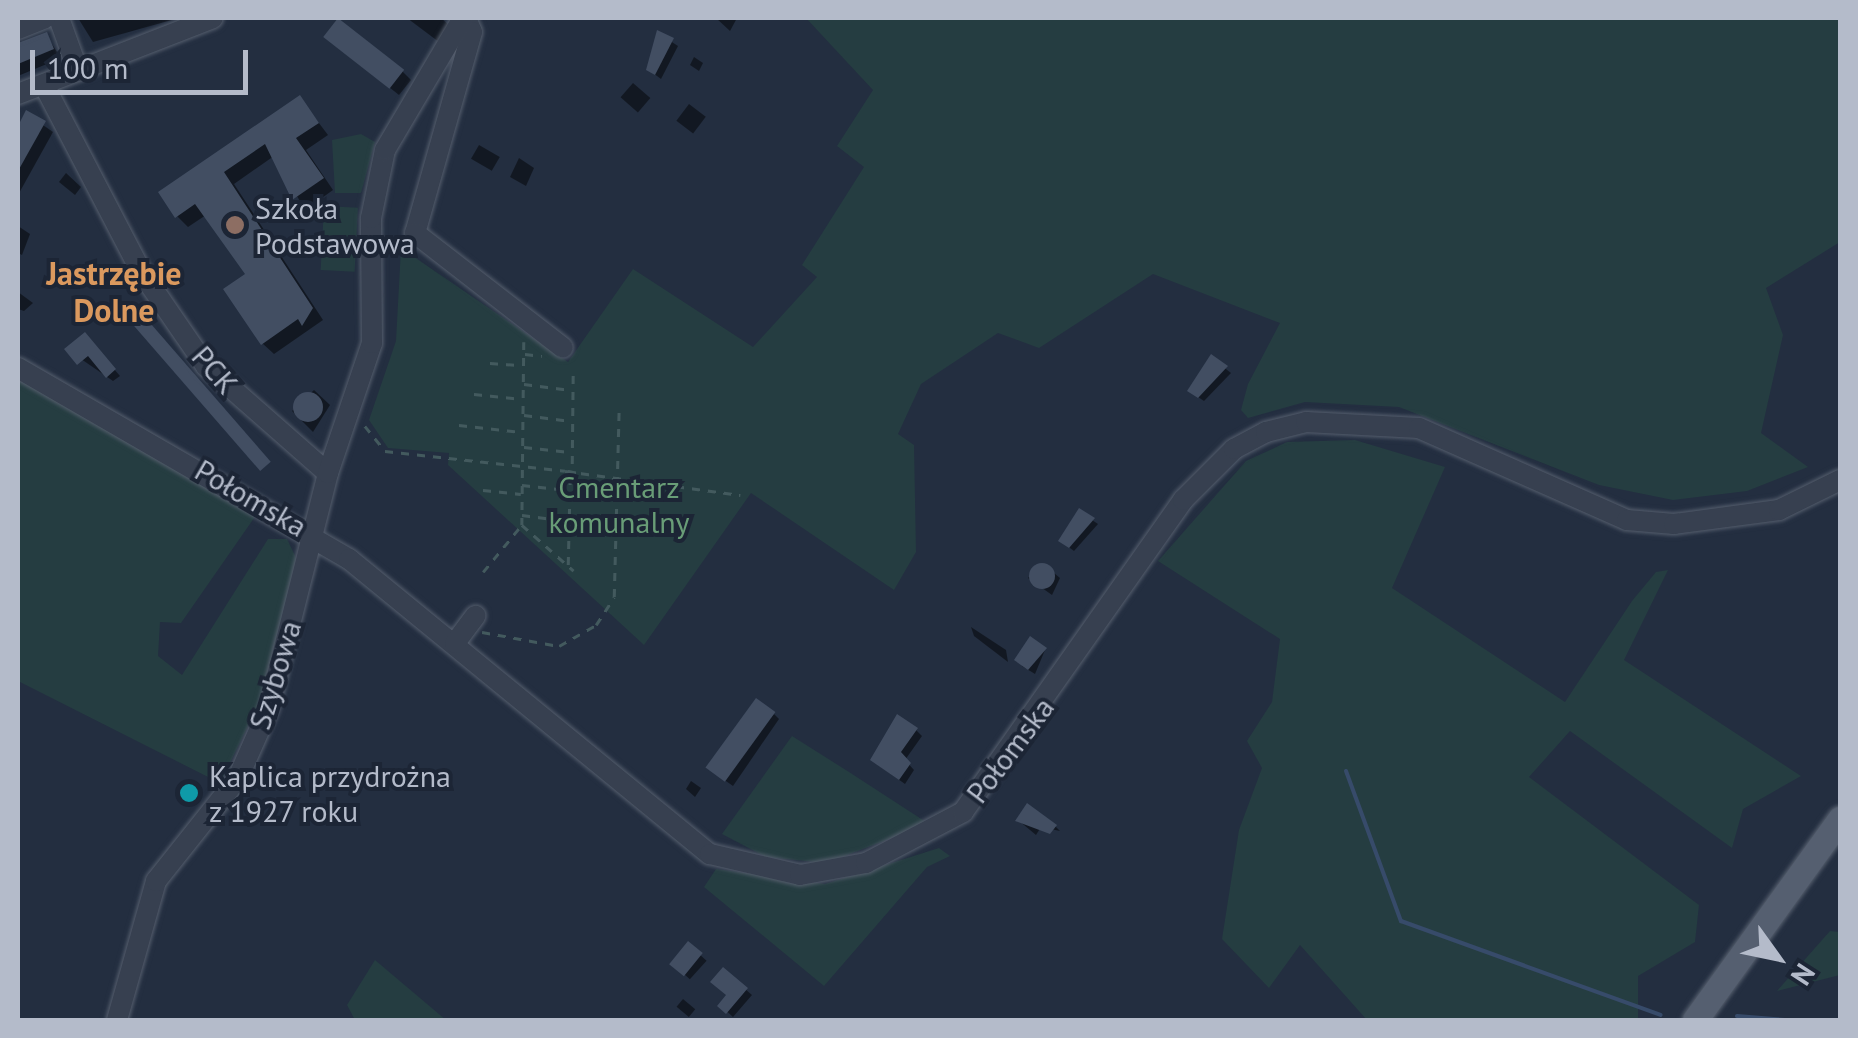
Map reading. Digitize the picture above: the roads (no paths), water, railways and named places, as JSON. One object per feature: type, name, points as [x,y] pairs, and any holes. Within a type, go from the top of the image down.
[{"type":"main road","points":[[1694,1020],[1840,818]]},
{"type":"street","points":[[18,30],[45,18]]},
{"type":"street","points":[[59,18],[78,71]]},
{"type":"street","points":[[18,94],[212,18]]},
{"type":"street","points":[[464,18],[472,32],[415,234],[558,352]]},
{"type":"street","name":"Szybowa","points":[[117,1020],[156,881],[238,778],[270,708],[328,472],[372,343],[371,218],[385,150],[464,18]]},
{"type":"street","name":"PCK","points":[[44,85],[142,273],[206,366],[328,472]]},
{"type":"street","name":"Połomska","points":[[18,368],[313,533],[455,643],[710,854],[800,875],[866,863],[963,812],[1183,500],[1234,449],[1266,432],[1306,422],[1419,428],[1628,520],[1674,524],[1779,510],[1840,480]]},
{"type":"street","points":[[455,643],[472,620]]},
{"type":"waterway","points":[[1346,771],[1401,921],[1661,1015]]},
{"type":"waterway","points":[[1737,1016],[1785,1020]]},
{"type":"place","name":"Szkoła Podstawowa","points":[[235,225]]},
{"type":"place","name":"Kaplica przydrożna z 1927 roku","points":[[189,793]]},
{"type":"district","name":"Jastrzębie Dolne","points":[[114,292]]},
{"type":"park label","name":"Cmentarz komunalny","points":[[619,504]]}]
